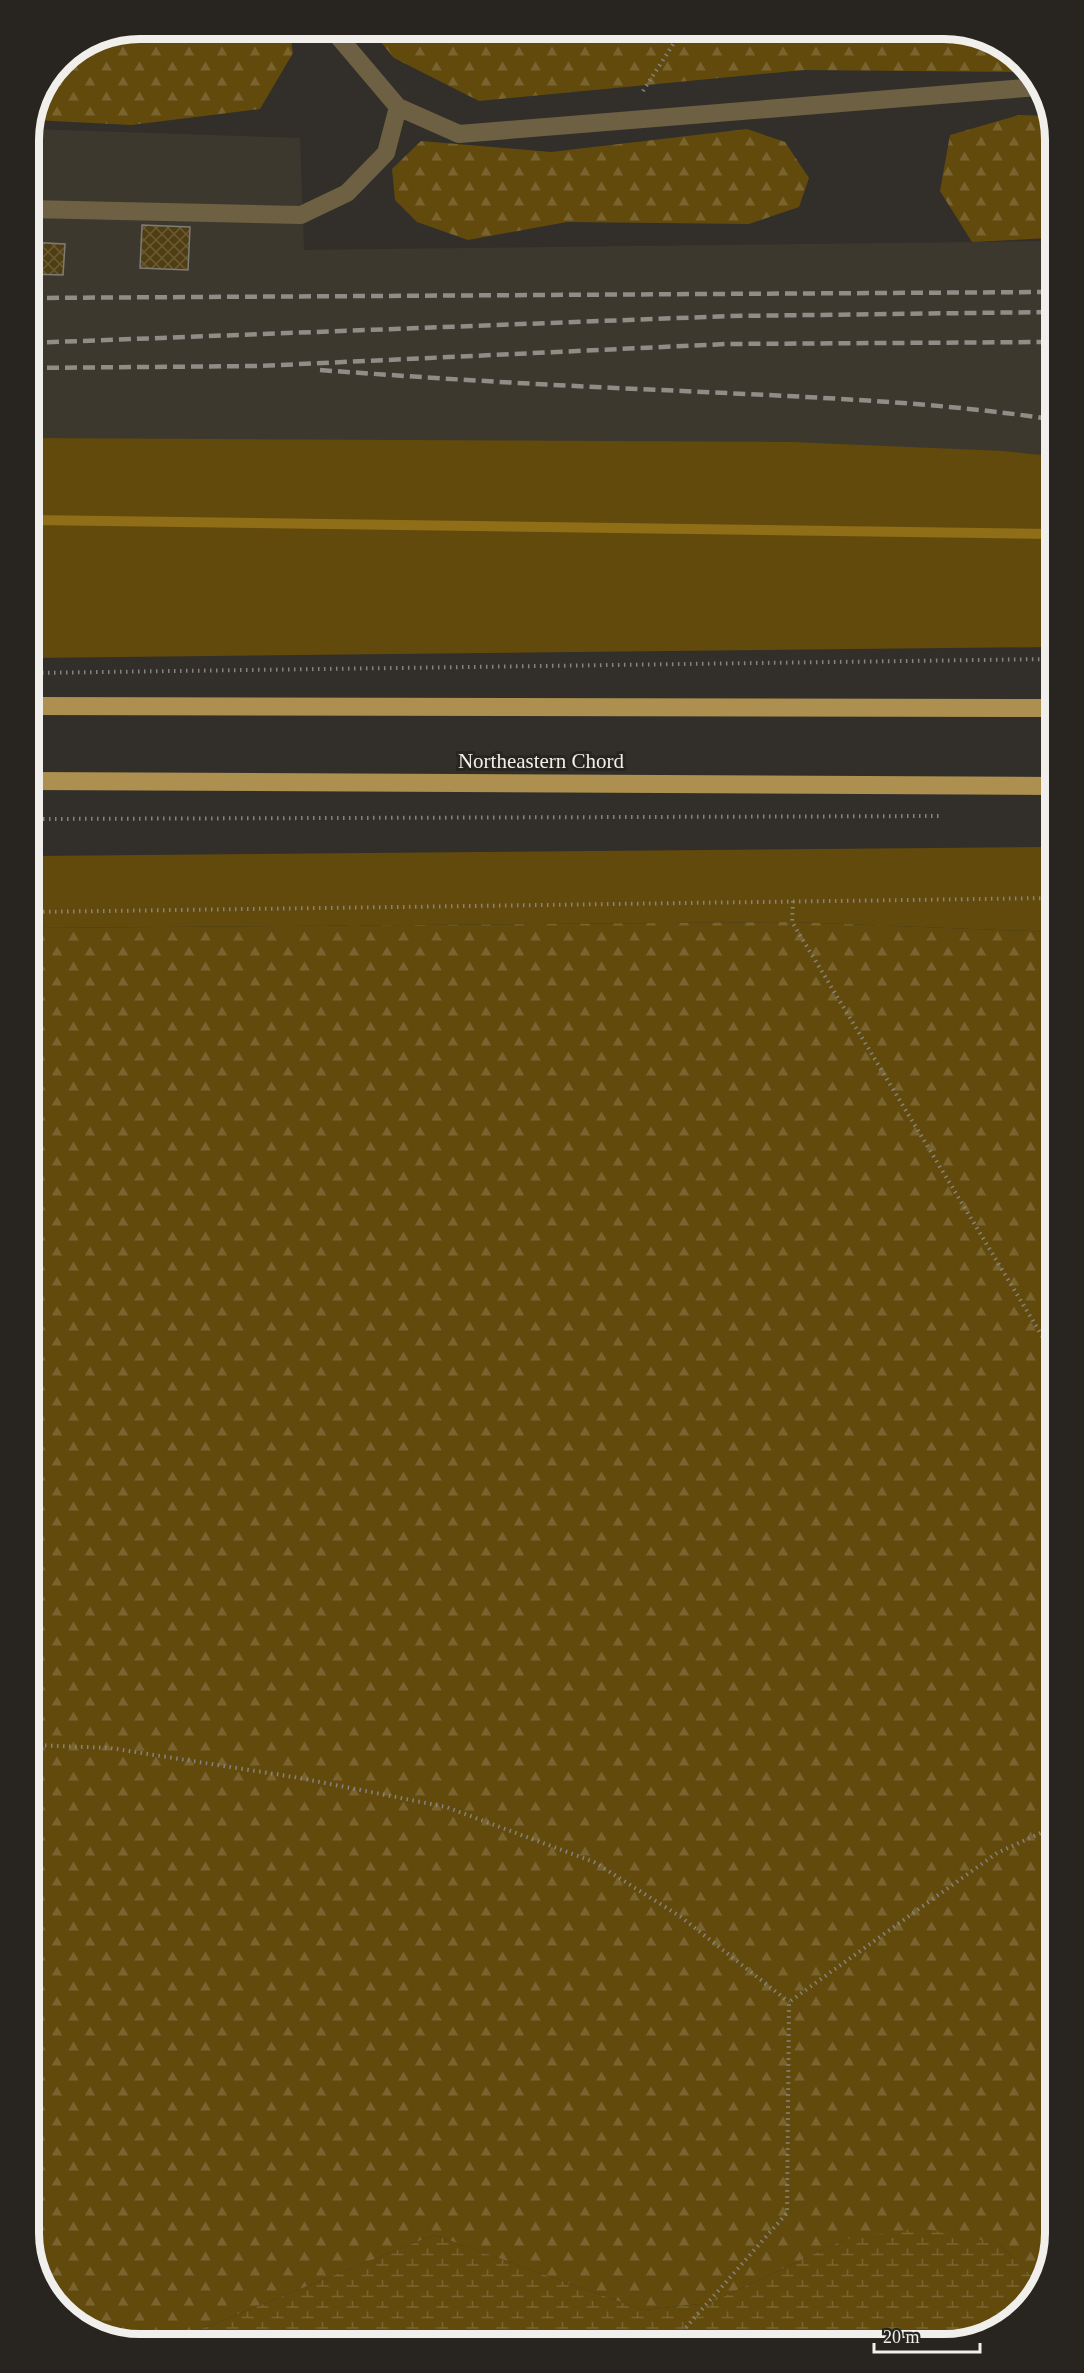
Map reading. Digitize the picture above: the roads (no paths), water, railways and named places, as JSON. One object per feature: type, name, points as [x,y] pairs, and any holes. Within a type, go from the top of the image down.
[{"type":"main road","points":[[39,706],[1045,708]]},
{"type":"main road","name":"Northeastern Chord","points":[[39,781],[1045,786]]},
{"type":"lane","points":[[341,39],[398,106],[459,134],[1030,88]]},
{"type":"lane","points":[[39,209],[301,215],[347,193],[386,153],[398,106]]},
{"type":"waterway","points":[[39,520],[1045,534]]},
{"type":"railway","points":[[39,298],[1045,292]]},
{"type":"railway","points":[[39,343],[731,316],[1045,312]]},
{"type":"railway","points":[[39,368],[259,366],[726,344],[1045,342]]},
{"type":"railway","points":[[320,370],[547,385],[867,400],[1045,418]]}]
